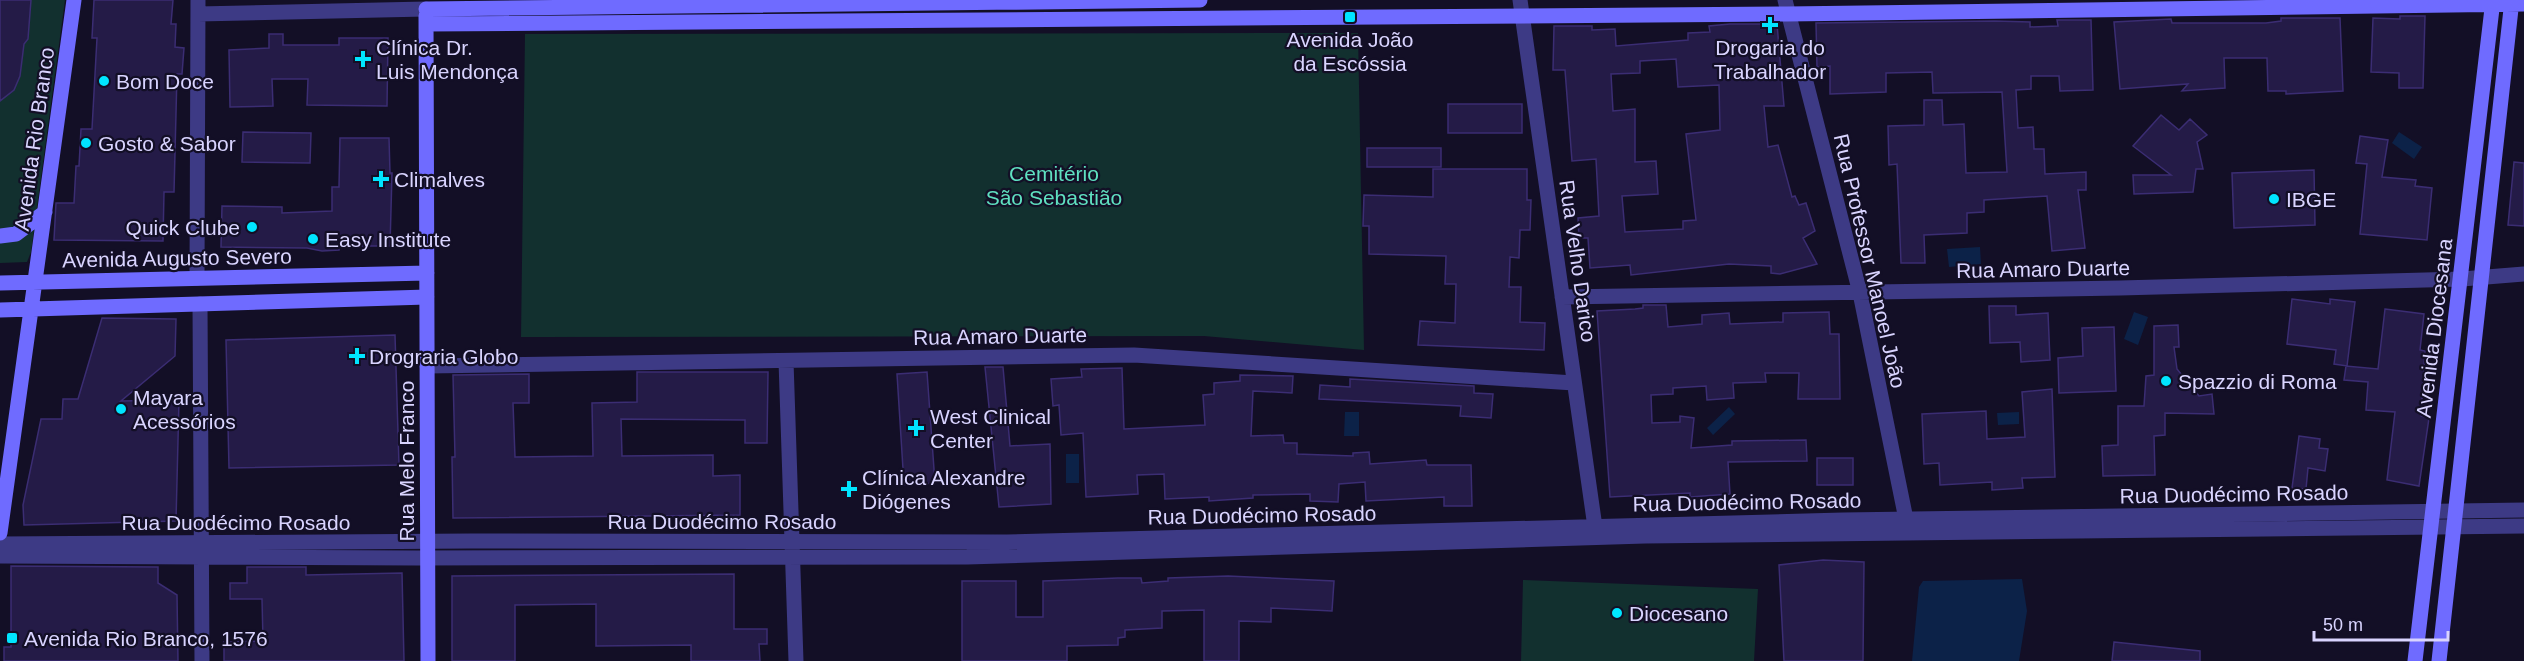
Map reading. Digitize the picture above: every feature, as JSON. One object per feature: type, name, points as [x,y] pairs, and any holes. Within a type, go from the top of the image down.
[{"type":"main road","name":"Avenida Rio Branco","points":[[0,533],[29,309],[45,212],[74,0]]},
{"type":"main road","points":[[426,11],[785,3],[1200,0]]},
{"type":"main road","name":"Avenida Diocesana","points":[[2415,661],[2493,2]]},
{"type":"main road","points":[[426,11],[2516,3]]},
{"type":"main road","name":"Avenida Diocesana","points":[[2439,661],[2482,277],[2516,3]]},
{"type":"main road","name":"Rua Melo Franco","points":[[426,11],[428,661]]},
{"type":"main road","points":[[0,236],[16,234],[45,212]]},
{"type":"main road","name":"Avenida Augusto Severo","points":[[0,283],[427,273]]},
{"type":"main road","points":[[0,310],[427,297]]},
{"type":"street","points":[[197,278],[198,7],[426,11]]},
{"type":"street","name":"Rua Velho Darico","points":[[1521,7],[1595,527]]},
{"type":"street","name":"Rua Professor Manoel João","points":[[1786,7],[1860,293],[1907,526]]},
{"type":"street","name":"Rua Amaro Duarte","points":[[1562,297],[1860,293],[2462,279],[2524,274]]},
{"type":"street","points":[[200,304],[202,661]]},
{"type":"street","name":"Rua Amaro Duarte","points":[[427,366],[1134,356],[1574,382]]},
{"type":"street","points":[[786,361],[796,661]]},
{"type":"street","name":"Rua Duodécimo Rosado","points":[[0,556],[202,551],[793,549],[1595,527],[2431,527],[2456,520],[2524,510]]},
{"type":"street","name":"Rua Duodécimo Rosado","points":[[793,549],[968,557],[2433,511],[2456,520],[2524,526]]},
{"type":"street","name":"Rua Duodécimo Rosado","points":[[0,544],[202,551]]},
{"type":"green space","points":[[31,0],[65,0],[31,252],[27,262],[0,263],[0,99],[14,90],[20,76],[24,44],[28,39]]},
{"type":"green space","name":"Cemitério São Sebastião","points":[[1358,33],[1364,350],[1204,336],[521,337],[525,34]]},
{"type":"green space","points":[[1523,580],[1758,589],[1754,661],[1521,661]]},
{"type":"water","points":[[2399,132],[2422,147],[2414,159],[2392,143]]},
{"type":"water","points":[[1980,247],[1981,264],[1949,267],[1947,249]]},
{"type":"water","points":[[2134,312],[2148,317],[2138,345],[2124,339]]},
{"type":"water","points":[[1729,407],[1735,414],[1713,435],[1707,428]]},
{"type":"water","points":[[1345,412],[1359,412],[1359,436],[1344,436]]},
{"type":"water","points":[[2019,412],[2019,424],[1998,425],[1997,413]]},
{"type":"water","points":[[1066,454],[1079,454],[1079,483],[1066,483]]},
{"type":"water","points":[[2022,579],[2027,611],[2019,661],[1912,661],[1919,587],[1923,581]]},
{"type":"building","points":[[0,0],[31,0],[28,39],[24,44],[20,76],[14,90],[0,101]]},
{"type":"building","points":[[94,0],[173,0],[171,24],[176,24],[175,47],[184,48],[182,74],[177,74],[174,192],[164,192],[163,241],[54,240],[56,203],[74,203],[81,129],[92,129],[97,38],[92,38]]},
{"type":"building","points":[[2400,16],[2425,16],[2423,88],[2399,88],[2399,73],[2371,72],[2373,18],[2400,19]]},
{"type":"building","points":[[2281,18],[2340,18],[2343,91],[2286,94],[2286,91],[2268,91],[2267,58],[2224,58],[2225,88],[2182,91],[2188,84],[2120,89],[2114,22],[2171,19],[2172,23],[2266,23],[2281,21]]},
{"type":"building","points":[[2057,20],[2091,20],[2093,90],[2060,91],[2059,76],[2031,76],[2031,89],[2016,90],[2018,128],[2033,127],[2034,149],[2044,149],[2045,174],[2086,172],[2086,190],[2078,190],[2085,248],[2052,251],[2047,196],[1984,200],[1984,212],[1967,213],[1967,233],[1924,235],[1925,263],[1901,263],[1897,164],[1889,165],[1888,126],[1924,125],[1924,100],[1942,100],[1943,125],[1964,124],[1966,173],[2007,172],[2002,92],[1933,93],[1932,72],[1886,73],[1886,92],[1830,94],[1830,66],[1817,67],[1816,23],[1995,21],[2030,22],[2030,27],[2058,26]]},
{"type":"building","points":[[1777,24],[1784,106],[1764,106],[1768,147],[1778,145],[1792,197],[1795,196],[1799,205],[1806,203],[1815,231],[1803,238],[1817,264],[1780,274],[1771,273],[1771,266],[1729,264],[1631,275],[1630,265],[1590,268],[1588,238],[1579,238],[1578,218],[1599,216],[1596,159],[1572,161],[1565,70],[1553,70],[1554,26],[1592,26],[1592,30],[1615,29],[1616,46],[1688,40],[1688,33],[1710,32],[1709,26]],"holes":[[[1676,59],[1678,87],[1719,85],[1720,130],[1686,134],[1696,220],[1683,221],[1683,229],[1625,232],[1622,196],[1658,194],[1656,161],[1635,162],[1635,109],[1613,111],[1611,74],[1640,73],[1640,61]]]},
{"type":"building","points":[[269,34],[283,34],[283,45],[339,45],[339,38],[388,38],[387,106],[307,105],[308,79],[272,79],[273,106],[230,107],[229,50],[269,48]]},
{"type":"building","points":[[1448,104],[1522,104],[1522,133],[1448,133]]},
{"type":"building","points":[[2161,115],[2179,130],[2190,119],[2207,135],[2197,142],[2203,169],[2196,169],[2193,192],[2134,194],[2133,175],[2171,175],[2133,146]]},
{"type":"building","points":[[243,132],[311,133],[310,163],[242,162]]},
{"type":"building","points":[[2360,136],[2388,140],[2382,177],[2416,180],[2415,186],[2432,188],[2427,240],[2360,234],[2367,164],[2356,163]]},
{"type":"building","points":[[340,138],[389,138],[390,173],[392,173],[390,246],[339,246],[339,250],[322,251],[307,248],[221,247],[222,206],[282,207],[282,213],[332,211],[332,187],[339,187]]},
{"type":"building","points":[[1367,148],[1441,148],[1441,167],[1367,167]]},
{"type":"building","points":[[2514,162],[2524,163],[2524,226],[2508,225]]},
{"type":"building","points":[[1433,169],[1527,169],[1527,200],[1531,200],[1530,230],[1520,230],[1519,258],[1510,257],[1509,287],[1521,287],[1520,322],[1545,323],[1544,350],[1418,345],[1420,321],[1455,323],[1456,284],[1445,284],[1446,256],[1369,254],[1369,226],[1363,226],[1364,195],[1433,197]]},
{"type":"building","name":"IBGE","points":[[2314,170],[2315,225],[2234,228],[2232,173]]},
{"type":"building","points":[[2292,299],[2330,304],[2330,299],[2355,302],[2347,366],[2334,364],[2336,350],[2287,344]]},
{"type":"building","points":[[1643,305],[1666,305],[1668,327],[1702,324],[1702,315],[1729,313],[1730,324],[1783,322],[1783,313],[1829,312],[1830,334],[1839,334],[1840,399],[1798,399],[1799,373],[1765,373],[1766,382],[1733,383],[1734,398],[1707,400],[1706,386],[1673,388],[1673,394],[1651,395],[1652,423],[1680,422],[1680,416],[1694,418],[1691,448],[1732,445],[1732,441],[1806,440],[1807,461],[1728,462],[1730,494],[1690,497],[1690,493],[1610,497],[1597,311],[1643,308]]},
{"type":"building","points":[[1989,306],[2016,306],[2016,315],[2048,313],[2050,360],[2021,362],[2020,342],[1990,343]]},
{"type":"building","points":[[2385,309],[2424,314],[2420,350],[2425,351],[2421,416],[2429,418],[2419,486],[2387,480],[2395,412],[2366,410],[2368,382],[2344,380],[2346,366],[2378,369]]},
{"type":"building","points":[[102,318],[176,319],[175,356],[121,401],[179,400],[176,521],[24,525],[23,505],[41,419],[62,419],[63,399],[78,399]]},
{"type":"building","points":[[2178,325],[2179,347],[2174,347],[2177,369],[2199,396],[2212,394],[2214,414],[2165,413],[2165,435],[2154,436],[2155,475],[2103,476],[2102,446],[2118,445],[2118,406],[2144,406],[2146,376],[2154,375],[2154,326]]},
{"type":"building","points":[[2114,327],[2116,391],[2059,393],[2058,358],[2083,356],[2082,328]]},
{"type":"building","points":[[395,335],[399,465],[229,468],[226,340]]},
{"type":"building","points":[[985,367],[1003,367],[1010,446],[1050,444],[1051,504],[999,507]]},
{"type":"building","points":[[1122,368],[1124,429],[1205,425],[1203,395],[1214,394],[1214,383],[1240,381],[1240,375],[1293,376],[1292,393],[1253,391],[1251,436],[1283,435],[1284,443],[1297,443],[1297,454],[1353,456],[1353,453],[1369,452],[1370,464],[1426,460],[1427,465],[1471,465],[1472,506],[1444,506],[1444,497],[1366,501],[1365,482],[1339,484],[1338,502],[1310,501],[1310,494],[1253,495],[1253,498],[1209,501],[1209,497],[1165,499],[1164,474],[1137,475],[1138,494],[1086,497],[1083,433],[1061,435],[1059,405],[1053,406],[1051,379],[1082,377],[1081,369]]},
{"type":"building","points":[[637,372],[768,372],[767,443],[745,443],[745,420],[621,419],[622,456],[713,455],[713,476],[740,475],[740,515],[453,518],[452,457],[455,457],[453,375],[529,374],[529,403],[513,403],[515,457],[593,456],[592,403],[637,402]]},
{"type":"building","name":"West Clinical Center","points":[[927,372],[935,483],[904,485],[897,374]]},
{"type":"building","points":[[1350,379],[1474,386],[1474,393],[1493,394],[1491,418],[1460,416],[1461,406],[1319,399],[1320,385],[1350,387]]},
{"type":"building","points":[[2052,389],[2055,477],[2022,478],[2023,488],[1992,490],[1992,482],[1940,485],[1939,463],[1924,464],[1922,414],[1986,411],[1987,439],[2025,437],[2022,392]]},
{"type":"building","points":[[2299,436],[2320,439],[2319,448],[2328,449],[2325,471],[2308,468],[2306,489],[2292,488]]},
{"type":"building","points":[[1817,458],[1853,458],[1853,485],[1817,485]]},
{"type":"building","points":[[1823,560],[1864,562],[1863,661],[1784,661],[1779,565]]},
{"type":"building","points":[[11,566],[158,567],[158,583],[177,595],[178,661],[4,661],[4,647],[11,647]]},
{"type":"building","points":[[247,567],[306,567],[306,575],[402,573],[404,661],[224,661],[224,642],[263,641],[262,599],[230,599],[230,583],[247,583]]},
{"type":"building","points":[[734,574],[734,629],[767,629],[767,644],[759,644],[760,661],[691,661],[691,645],[596,646],[596,604],[515,605],[515,661],[452,661],[452,576]]},
{"type":"building","points":[[1228,576],[1334,581],[1332,611],[1271,608],[1271,622],[1239,621],[1239,661],[1204,661],[1204,610],[1162,611],[1162,628],[1125,630],[1125,637],[1118,638],[1118,645],[1067,646],[1067,661],[962,661],[962,581],[1016,581],[1016,617],[1043,617],[1043,581],[1141,578],[1142,583],[1168,581],[1168,578]]},
{"type":"building","points":[[2114,642],[2200,651],[2200,661],[2112,661]]},
{"type":"place","name":"Avenida João da Escóssia","points":[[1350,17]]},
{"type":"place","name":"Drogaria do Trabalhador","points":[[1770,25]]},
{"type":"place","name":"Clínica Dr. Luis Mendonça","points":[[363,59]]},
{"type":"place","name":"Bom Doce","points":[[104,81]]},
{"type":"place","name":"Gosto & Sabor","points":[[86,143]]},
{"type":"place","name":"Climalves","points":[[381,179]]},
{"type":"place","name":"IBGE","points":[[2274,199]]},
{"type":"place","name":"Quick Clube","points":[[252,227]]},
{"type":"place","name":"Easy Institute","points":[[313,239]]},
{"type":"place","name":"Drograria Globo","points":[[357,356]]},
{"type":"place","name":"Spazzio di Roma","points":[[2166,381]]},
{"type":"place","name":"Mayara Acessórios","points":[[121,409]]},
{"type":"place","name":"West Clinical Center","points":[[916,428]]},
{"type":"place","name":"Clínica Alexandre Diógenes","points":[[849,489]]},
{"type":"place","name":"Diocesano","points":[[1617,613]]},
{"type":"place","name":"Avenida Rio Branco, 1576","points":[[12,638]]}]
